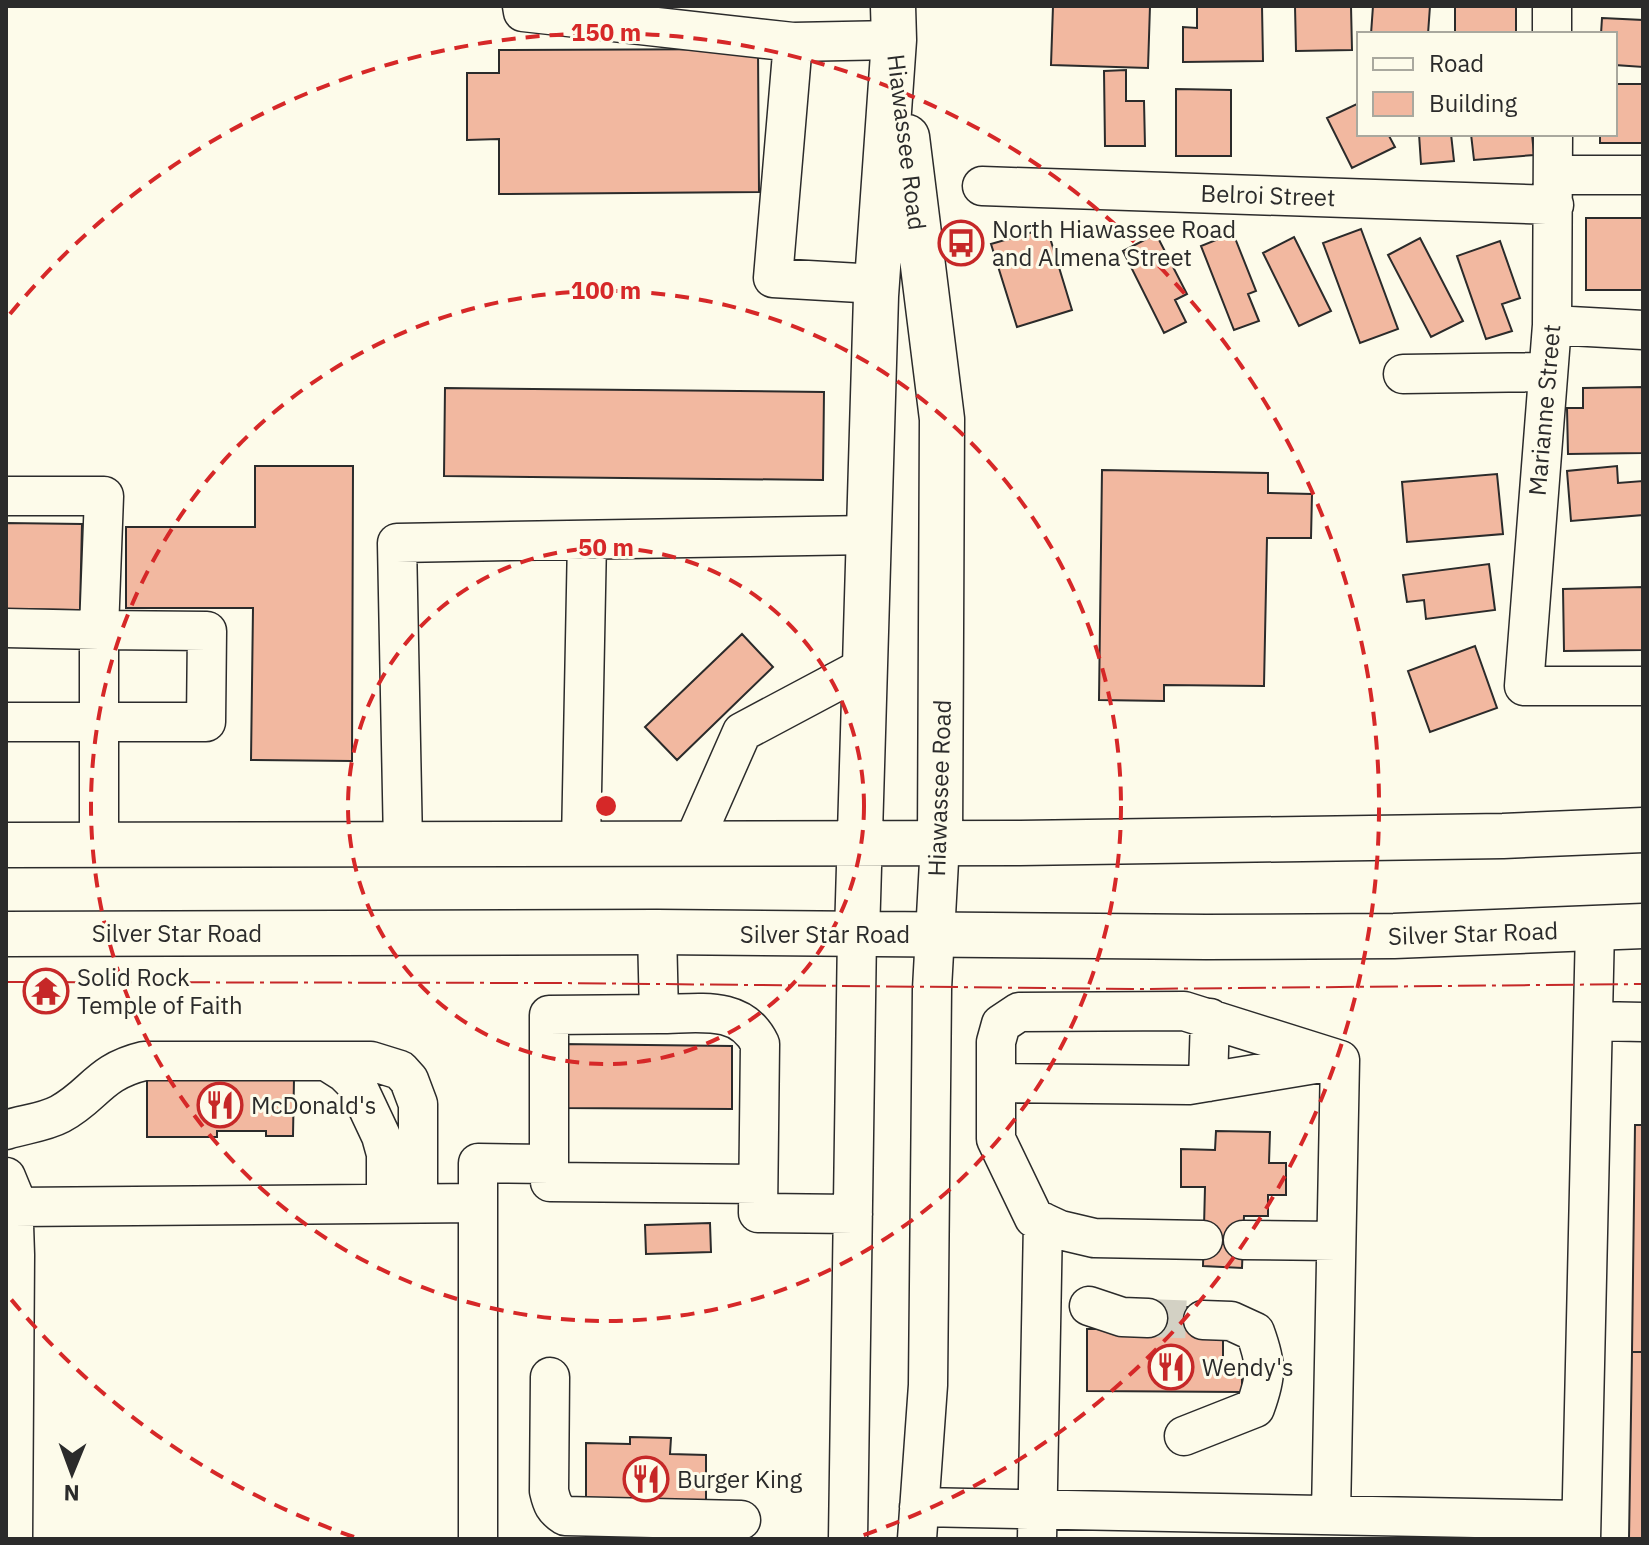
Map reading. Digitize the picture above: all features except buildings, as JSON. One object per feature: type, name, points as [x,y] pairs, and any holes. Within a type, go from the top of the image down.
[{"type":"main road","name":"Hiawassee Road","points":[[857,934],[877,284],[894,23]]},
{"type":"main road","name":"Hiawassee Road","points":[[894,23],[942,419],[940,843]]},
{"type":"main road","points":[[6,845],[940,843],[1488,836],[1643,830]]},
{"type":"main road","name":"Silver Star Road","points":[[6,934],[657,932],[1378,936],[1643,926]]},
{"type":"street","points":[[522,6],[523,12],[793,42],[894,23]]},
{"type":"street","points":[[1552,6],[1552,32]]},
{"type":"street","points":[[793,42],[773,278],[877,284]]},
{"type":"street","name":"Marianne Street","points":[[1553,136],[1552,325],[1524,686],[1643,686]]},
{"type":"street","name":"Belroi Street","points":[[982,186],[1553,190],[1643,175]]},
{"type":"street","points":[[1552,325],[1643,330]]},
{"type":"street","points":[[1403,374],[1546,372]]},
{"type":"street","points":[[6,496],[104,496],[99,630],[99,845]]},
{"type":"street","points":[[403,844],[397,543],[869,535]]},
{"type":"street","points":[[581,843],[587,540]]},
{"type":"street","points":[[6,628],[207,631],[206,722],[6,722]]},
{"type":"street","points":[[693,843],[742,732],[866,666]]},
{"type":"street","name":"Hiawassee Road","points":[[918,1523],[928,1385],[933,934],[940,843]]},
{"type":"street","points":[[918,1523],[1038,1524],[1331,1514],[1581,1529],[1595,928]]},
{"type":"street","points":[[657,932],[659,1014]]},
{"type":"street","name":"Hiawassee Road","points":[[848,1539],[857,934]]},
{"type":"street","points":[[1203,1240],[1094,1238],[1060,1230],[1034,1218],[996,1139],[996,1042],[1001,1024],[1019,1012],[1184,1011],[1340,1060]]},
{"type":"street","points":[[758,1184],[550,1182],[549,1015],[723,1014],[743,1021],[755,1033],[760,1044],[758,1213],[853,1214]]},
{"type":"street","points":[[1208,1082],[1210,1018]]},
{"type":"street","points":[[1594,1021],[1643,1022]]},
{"type":"street","points":[[996,1083],[1189,1085],[1340,1060]]},
{"type":"street","points":[[1331,1514],[1340,1060]]},
{"type":"street","points":[[6,1130],[45,1121],[60,1114],[115,1070],[144,1061],[371,1061],[400,1070],[409,1080],[418,1104],[402,1203]]},
{"type":"street","points":[[478,1539],[478,1163],[549,1164]]},
{"type":"street","points":[[13,1539],[10,1192],[478,1203]]},
{"type":"street","points":[[1038,1524],[1043,1222]]},
{"type":"street","points":[[1243,1240],[1336,1241]]},
{"type":"street","points":[[1089,1306],[1122,1317],[1148,1318]]},
{"type":"street","points":[[1184,1436],[1255,1408],[1264,1382],[1266,1361],[1255,1332],[1231,1321],[1203,1320]]},
{"type":"street","points":[[550,1377],[549,1491],[552,1505],[557,1511],[565,1516],[741,1520]]},
{"type":"tunnel","points":[[1148,1318],[1203,1320]]},
{"type":"power","points":[[6,982],[558,983],[1140,989],[1643,984]]},
{"type":"place","name":"North Hiawassee Road and Almena Street","points":[[961,243]]},
{"type":"place","name":"Solid Rock Temple of Faith","points":[[46,991]]},
{"type":"place","name":"McDonald's","points":[[220,1105]]},
{"type":"place","name":"Wendy's","points":[[1171,1367]]},
{"type":"place","name":"Burger King","points":[[646,1479]]}]
